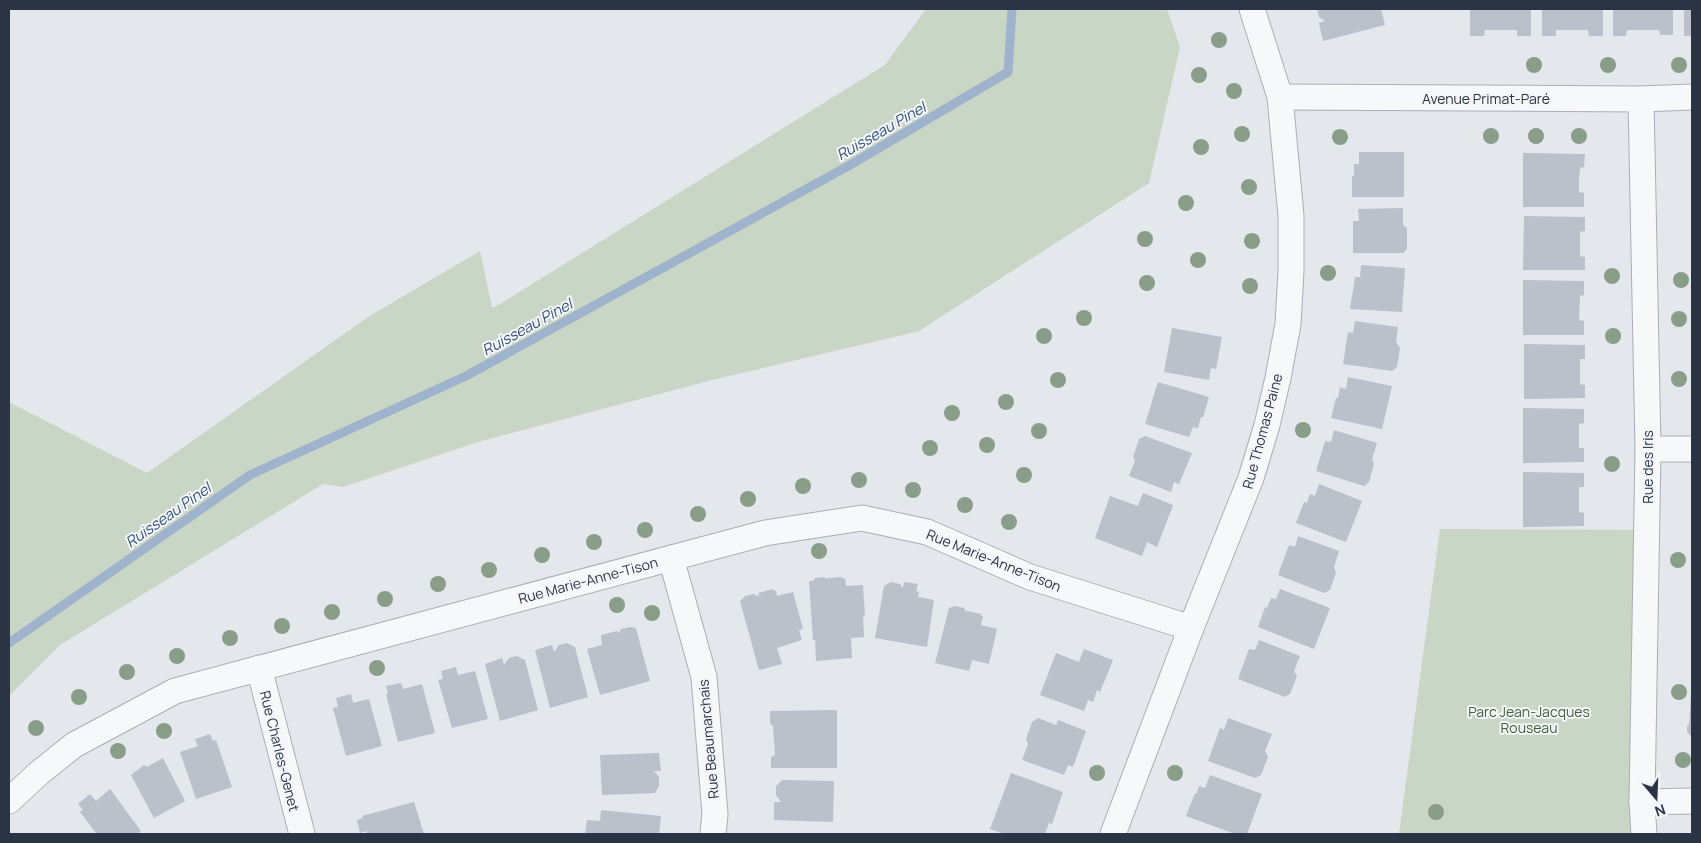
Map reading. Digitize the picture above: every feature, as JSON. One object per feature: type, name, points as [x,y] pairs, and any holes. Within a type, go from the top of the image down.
[{"type":"street","name":"Rue Thomas Paine","points":[[1114,834],[1191,628],[1252,478],[1278,378],[1288,324],[1292,271],[1291,216],[1280,97],[1252,9]]},
{"type":"street","name":"Avenue Primat-Paré","points":[[1280,97],[1641,99],[1692,97]]},
{"type":"street","name":"Rue des Iris","points":[[1641,99],[1648,448],[1642,802],[1644,834]]},
{"type":"street","points":[[1648,448],[1692,449]]},
{"type":"street","name":"Rue Marie-Anne-Tison","points":[[9,801],[39,773],[74,745],[175,691],[765,533],[862,518],[927,532],[1030,577],[1191,628]]},
{"type":"street","name":"Rue Beaumarchais","points":[[671,558],[704,677],[715,814],[713,834]]},
{"type":"street","name":"Rue Charles-Genet","points":[[259,668],[302,834]]},
{"type":"street","points":[[1642,802],[1692,801]]},
{"type":"green space","points":[[926,9],[1167,9],[1180,47],[1149,183],[919,331],[712,380],[478,442],[343,487],[323,484],[60,645],[9,696],[9,402],[147,473],[368,317],[480,251],[492,308],[500,304],[885,65]]},
{"type":"green space","name":"Parc Jean-Jacques Rouseau","points":[[1440,529],[1647,530],[1648,834],[1399,834]]},
{"type":"building","points":[[1317,9],[1381,9],[1385,25],[1323,41],[1319,23],[1325,21],[1319,17]]},
{"type":"building","points":[[1470,9],[1531,9],[1531,36],[1517,36],[1517,30],[1485,30],[1484,36],[1470,36]]},
{"type":"building","points":[[1542,9],[1603,9],[1603,36],[1589,36],[1588,30],[1556,30],[1556,36],[1542,36]]},
{"type":"building","points":[[1613,9],[1673,9],[1673,35],[1660,35],[1659,30],[1627,30],[1626,36],[1613,36]]},
{"type":"building","points":[[1684,9],[1692,9],[1692,36],[1684,36]]},
{"type":"building","points":[[1359,152],[1404,152],[1404,197],[1352,197],[1352,176],[1354,176],[1354,164],[1359,164]]},
{"type":"building","points":[[1523,153],[1585,154],[1584,167],[1580,168],[1579,180],[1579,192],[1584,193],[1584,207],[1523,207]]},
{"type":"building","points":[[1403,208],[1403,225],[1407,228],[1407,249],[1403,253],[1353,253],[1353,221],[1359,221],[1358,209]]},
{"type":"building","points":[[1524,216],[1585,217],[1585,231],[1580,232],[1580,256],[1585,257],[1585,270],[1523,270]]},
{"type":"building","points":[[1361,265],[1405,268],[1402,312],[1350,309],[1355,277],[1360,277]]},
{"type":"building","points":[[1523,280],[1584,281],[1584,295],[1580,296],[1579,320],[1584,321],[1584,335],[1523,335]]},
{"type":"building","points":[[1355,321],[1398,327],[1396,342],[1400,348],[1397,367],[1392,371],[1343,364],[1348,332],[1353,333]]},
{"type":"building","points":[[1172,328],[1222,337],[1216,369],[1211,368],[1209,380],[1164,372]]},
{"type":"building","points":[[1524,344],[1585,345],[1585,359],[1580,359],[1580,384],[1585,385],[1585,398],[1524,399]]},
{"type":"building","points":[[1348,377],[1392,386],[1382,429],[1331,418],[1340,387],[1346,389]]},
{"type":"building","points":[[1158,382],[1209,397],[1198,428],[1193,427],[1189,437],[1145,424]]},
{"type":"building","points":[[1523,408],[1584,409],[1584,423],[1579,424],[1579,448],[1584,448],[1584,462],[1523,463]]},
{"type":"building","points":[[1334,430],[1377,443],[1372,459],[1374,464],[1369,482],[1364,486],[1316,471],[1325,441],[1331,442]]},
{"type":"building","points":[[1145,436],[1192,453],[1179,484],[1174,482],[1171,492],[1129,476],[1135,461],[1133,457],[1139,439]]},
{"type":"building","points":[[1523,472],[1584,473],[1584,487],[1579,487],[1579,512],[1584,513],[1584,526],[1523,527]]},
{"type":"building","points":[[1319,484],[1362,501],[1346,542],[1296,523],[1304,502],[1307,503],[1310,494],[1315,496]]},
{"type":"building","points":[[1143,493],[1173,505],[1157,547],[1147,542],[1142,556],[1095,538],[1110,496],[1138,506]]},
{"type":"building","points":[[1298,536],[1339,551],[1334,567],[1336,573],[1330,590],[1324,593],[1278,575],[1289,545],[1295,547]]},
{"type":"building","points":[[824,577],[827,579],[845,578],[846,586],[863,585],[864,637],[851,638],[852,658],[816,661],[809,581]]},
{"type":"building","points":[[891,582],[900,584],[903,588],[904,582],[918,584],[916,591],[919,592],[918,597],[934,600],[927,647],[875,638],[884,586]]},
{"type":"building","points":[[773,589],[776,591],[777,596],[793,592],[803,629],[799,630],[802,640],[777,648],[782,664],[759,670],[740,601],[745,596],[754,594],[757,596],[759,595],[758,593]]},
{"type":"building","points":[[1280,589],[1330,608],[1314,649],[1258,627],[1265,607],[1267,608],[1271,598],[1276,599]]},
{"type":"building","points":[[955,606],[964,608],[966,612],[981,614],[983,616],[981,625],[997,629],[989,664],[972,660],[969,671],[935,663],[949,608]]},
{"type":"building","points":[[636,628],[650,681],[600,695],[587,649],[602,645],[601,635],[617,631],[619,633],[621,629]]},
{"type":"building","points":[[1259,640],[1300,656],[1294,671],[1297,676],[1290,694],[1285,697],[1238,679],[1249,649],[1255,650]]},
{"type":"building","points":[[567,643],[575,647],[588,697],[550,708],[535,650],[552,645],[554,652],[559,645]]},
{"type":"building","points":[[1084,649],[1113,660],[1100,692],[1097,690],[1093,702],[1088,700],[1084,711],[1040,695],[1056,653],[1079,662]]},
{"type":"building","points":[[517,656],[525,660],[538,710],[500,721],[485,664],[502,658],[504,665],[509,658]]},
{"type":"building","points":[[456,667],[458,675],[475,671],[488,719],[452,728],[438,680],[443,679],[441,671]]},
{"type":"building","points":[[401,683],[403,689],[422,684],[435,733],[398,742],[386,694],[388,693],[386,686]]},
{"type":"building","points":[[351,694],[353,703],[369,699],[382,746],[346,756],[333,708],[338,707],[336,698]]},
{"type":"building","points":[[1692,694],[1692,737],[1687,732]]},
{"type":"building","points":[[837,710],[837,768],[771,768],[771,757],[775,755],[770,711]]},
{"type":"building","points":[[1038,718],[1056,725],[1058,720],[1086,731],[1073,767],[1068,765],[1064,775],[1022,760],[1028,744],[1026,739],[1032,722]]},
{"type":"building","points":[[1228,718],[1272,734],[1265,751],[1268,757],[1261,775],[1255,778],[1208,761],[1220,728],[1224,730]]},
{"type":"building","points":[[210,734],[213,741],[216,740],[232,787],[196,799],[180,752],[198,746],[195,739]]},
{"type":"building","points":[[659,753],[661,771],[654,771],[659,777],[659,786],[655,793],[602,795],[600,755]]},
{"type":"building","points":[[163,758],[185,801],[154,818],[131,775],[144,765],[147,767]]},
{"type":"building","points":[[1011,773],[1063,792],[1052,824],[1049,823],[1045,834],[1005,834],[990,829]]},
{"type":"building","points":[[1210,775],[1262,794],[1247,834],[1235,834],[1186,816],[1199,786],[1205,788]]},
{"type":"building","points":[[782,780],[834,781],[833,822],[774,820],[774,802],[781,802],[776,795],[776,786]]},
{"type":"building","points":[[110,789],[141,831],[137,834],[97,834],[80,812],[83,810],[78,804],[90,794],[96,801]]},
{"type":"building","points":[[414,802],[424,834],[367,834],[366,831],[360,833],[357,820],[363,818],[362,816]]},
{"type":"building","points":[[601,810],[661,816],[659,834],[585,834],[587,820],[600,821]]},
{"type":"waterway","name":"Ruisseau Pinel","points":[[9,643],[250,475],[466,376],[850,165],[1008,72],[1012,9]]}]
